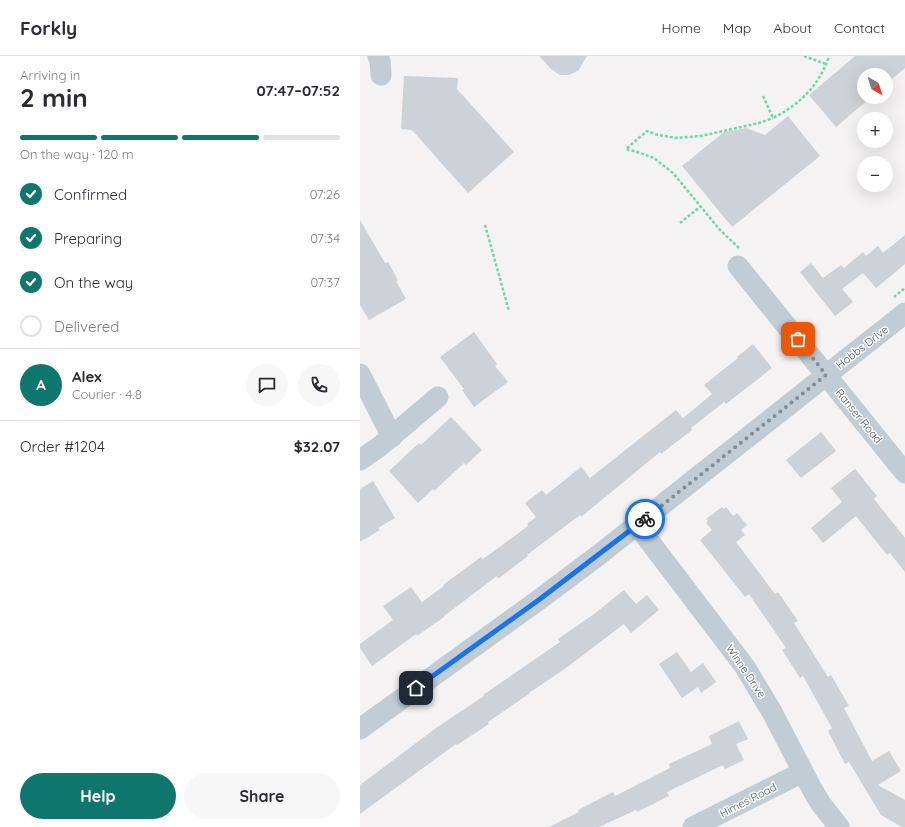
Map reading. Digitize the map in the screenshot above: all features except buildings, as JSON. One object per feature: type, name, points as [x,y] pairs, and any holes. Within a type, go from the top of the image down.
[{"type":"street","name":"Ranser Road","points":[[738,266],[905,473]]},
{"type":"street","name":"Hobbs Drive","points":[[360,729],[540,599],[637,525],[826,375],[899,305]]},
{"type":"street","points":[[360,374],[392,437]]},
{"type":"street","points":[[360,460],[392,437],[438,397]]},
{"type":"street","name":"Winne Drive","points":[[637,525],[745,667],[772,712],[821,804],[839,827]]},
{"type":"street","name":"Himes Road","points":[[693,827],[803,772]]},
{"type":"path","points":[[804,56],[826,64]]},
{"type":"path","points":[[738,266],[739,248],[720,230],[673,173],[654,158],[626,149],[647,131],[658,135],[677,138],[701,136],[760,123],[773,118],[793,107],[812,89],[829,56]]},
{"type":"path","points":[[763,96],[773,118]]},
{"type":"path","points":[[680,223],[701,206]]},
{"type":"path","points":[[485,225],[509,311]]},
{"type":"path","points":[[899,305],[905,288]]},
{"type":"way so far","points":[[645,519],[826,375],[798,339]]},
{"type":"route","points":[[416,688],[540,599],[645,519]]}]
